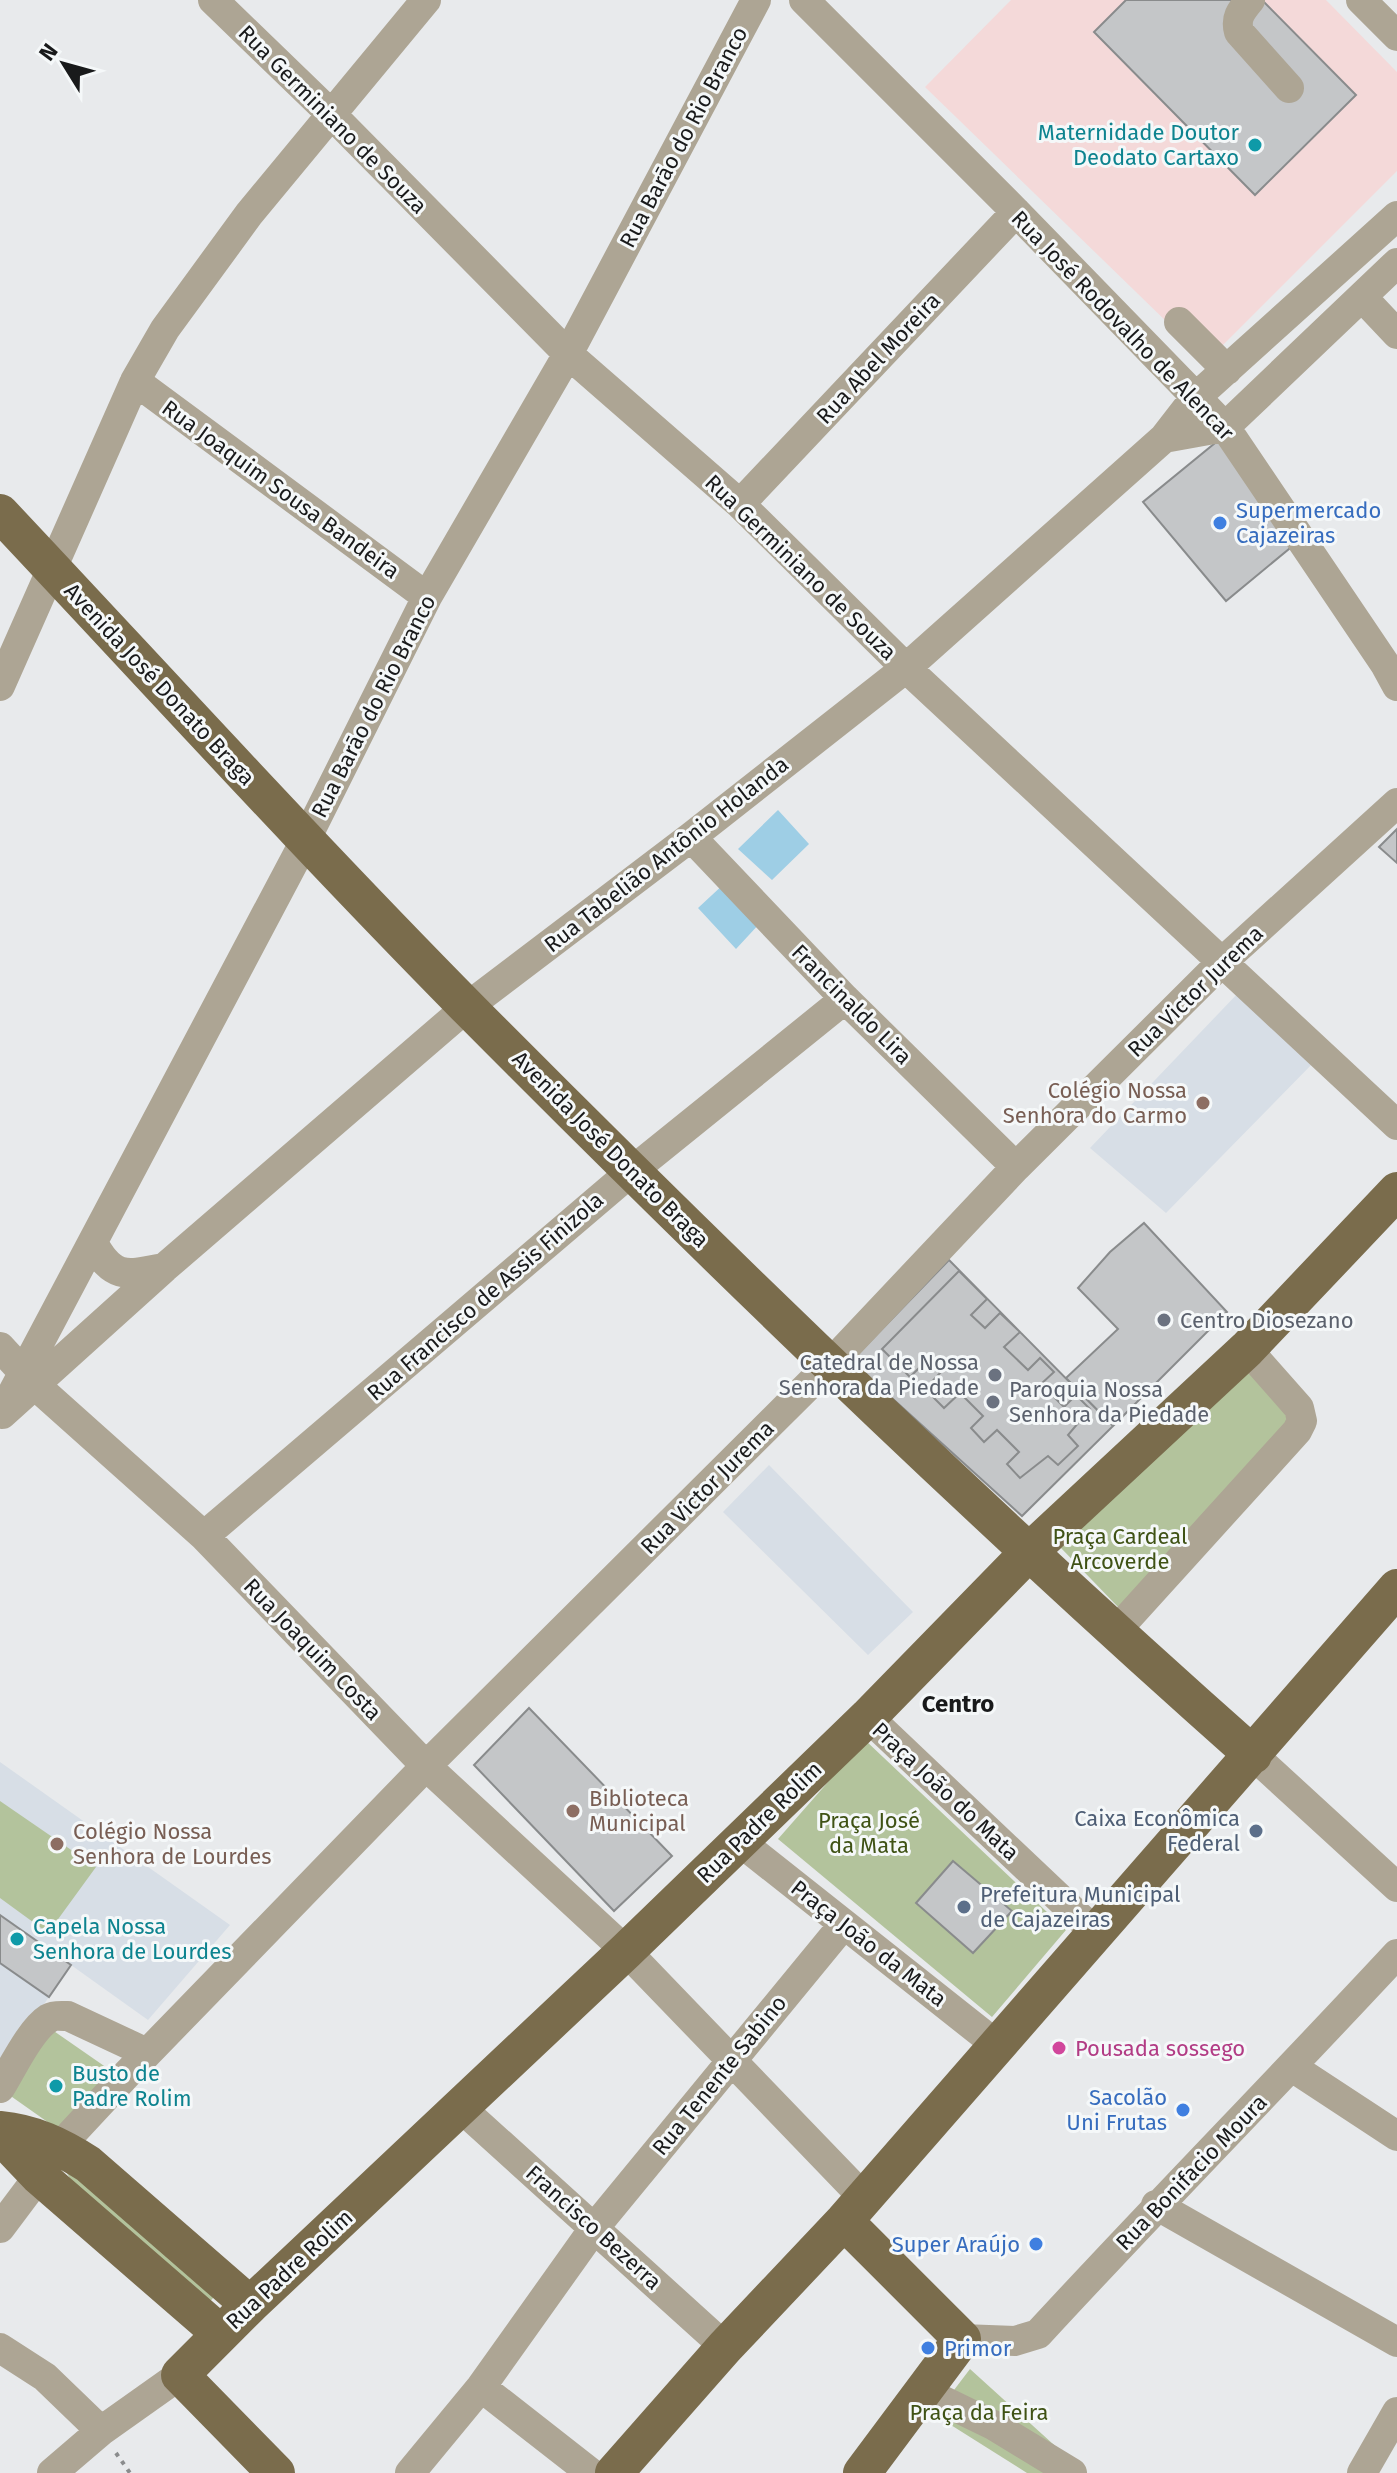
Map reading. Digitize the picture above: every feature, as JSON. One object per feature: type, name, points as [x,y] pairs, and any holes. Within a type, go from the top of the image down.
[{"type":"main road","name":"Avenida José Donato Braga","points":[[0,513],[467,1007],[632,1171],[1114,1633],[1253,1755]]},
{"type":"main road","name":"Rua Padre Rolim","points":[[180,2375],[868,1717],[1030,1551],[1247,1349],[1397,1191]]},
{"type":"main road","points":[[614,2473],[725,2347],[854,2210],[1397,1588]]},
{"type":"main road","points":[[0,2133],[50,2161],[221,2334]]},
{"type":"main road","points":[[50,2161],[88,2164],[250,2305]]},
{"type":"main road","points":[[854,2210],[962,2339],[862,2473]]},
{"type":"main road","points":[[180,2375],[276,2473]]},
{"type":"street","name":"Rua Germiniano de Souza","points":[[213,0],[332,115],[568,354],[740,504],[906,668],[1397,1125]]},
{"type":"street","points":[[0,686],[135,381],[165,329],[249,214],[426,0]]},
{"type":"street","name":"Rua Barāo do Rio Branco","points":[[1,1415],[29,1379],[101,1255],[427,597],[568,354],[756,0]]},
{"type":"street","name":"Rua José Rodovalho de Alencar","points":[[804,0],[1225,427],[1393,665]]},
{"type":"street","points":[[1250,0],[1236,23],[1239,32],[1289,88]]},
{"type":"street","points":[[1361,0],[1397,36]]},
{"type":"street","name":"Rua Abel Moreira","points":[[740,504],[1016,212]]},
{"type":"street","name":"Rua Tabelião Antônio Holanda","points":[[29,1379],[102,1326],[164,1268],[467,1007],[906,668],[1164,438],[1195,398],[1391,233]]},
{"type":"street","points":[[1164,438],[1225,427],[1397,263]]},
{"type":"street","points":[[1363,298],[1397,334]]},
{"type":"street","points":[[1179,322],[1227,370]]},
{"type":"street","name":"Rua Joaquim Sousa Bandeira","points":[[135,381],[427,597]]},
{"type":"street","name":"Rua Victor Jurema","points":[[0,2228],[50,2161],[147,2053],[426,1766],[830,1364],[1016,1167],[1221,963],[1397,803]]},
{"type":"street","name":"Francinaldo Lira","points":[[691,837],[845,999],[1016,1167]]},
{"type":"street","name":"Rua Francisco de Assis Finizola","points":[[204,1536],[632,1171],[845,999]]},
{"type":"street","points":[[101,1255],[118,1271],[138,1273],[164,1268]]},
{"type":"street","points":[[101,1255],[102,1326]]},
{"type":"street","name":"Rua Joaquim Costa","points":[[0,1347],[29,1379],[204,1536],[426,1766],[626,1951],[731,2061],[854,2210]]},
{"type":"street","points":[[1114,1633],[1297,1431],[1302,1421],[1299,1408],[1247,1349]]},
{"type":"street","name":"Praça João do Mata","points":[[868,1717],[1095,1932]]},
{"type":"street","points":[[1253,1755],[1397,1887]]},
{"type":"street","name":"Praça João da Mata","points":[[739,1841],[998,2046]]},
{"type":"street","name":"Rua Tenente Sabino","points":[[410,2473],[481,2387],[595,2227],[844,1924]]},
{"type":"street","name":"Rua Bonifacio Moura","points":[[962,2339],[1015,2341],[1038,2334],[1156,2205],[1292,2067],[1397,1954]]},
{"type":"street","points":[[0,2088],[28,2042],[48,2019],[58,2015],[68,2016],[147,2053]]},
{"type":"street","points":[[1292,2067],[1397,2136]]},
{"type":"street","name":"Francisco Bezerra","points":[[461,2108],[725,2347]]},
{"type":"street","points":[[1156,2205],[1397,2342]]},
{"type":"street","points":[[0,2348],[45,2377],[101,2431]]},
{"type":"street","name":"Rua Padre Rolim","points":[[52,2473],[101,2431],[180,2375]]},
{"type":"street","points":[[481,2387],[591,2473]]},
{"type":"street","points":[[923,2391],[993,2425],[1072,2473]]},
{"type":"street","points":[[1362,2473],[1397,2412]]},
{"type":"shaded area","points":[[1011,0],[1326,0],[1397,72],[1397,171],[1207,361],[925,87]]},
{"type":"shaded area","name":"Colégio Nossa Senhora do Carmo","points":[[1241,990],[1317,1059],[1166,1213],[1090,1148]]},
{"type":"shaded area","points":[[769,1465],[913,1612],[868,1655],[723,1512]]},
{"type":"shaded area","name":"Colégio Nossa Senhora de Lourdes","points":[[0,1762],[230,1925],[148,2020],[71,1965],[0,2068]]},
{"type":"green space","name":"Praça Cardeal Arcoverde","points":[[1247,1369],[1299,1418],[1120,1609],[1061,1548]]},
{"type":"green space","name":"Praça José da Mata","points":[[865,1740],[1066,1930],[992,2017],[778,1839]]},
{"type":"green space","points":[[0,1801],[96,1867],[48,1933],[0,1898]]},
{"type":"green space","points":[[48,2027],[110,2070],[66,2135],[5,2092]]},
{"type":"green space","points":[[63,2167],[217,2293],[209,2303],[73,2183]]},
{"type":"green space","name":"Praça da Feira","points":[[970,2369],[1074,2463],[1077,2473],[1027,2473],[935,2415]]},
{"type":"water","points":[[778,810],[809,844],[772,880],[738,849]]},
{"type":"water","points":[[726,882],[761,922],[736,949],[698,908]]},
{"type":"building","name":"Maternidade Doutor Deodato Cartaxo","points":[[1126,0],[1262,0],[1356,95],[1255,195],[1094,32]]},
{"type":"building","name":"Supermercado Cajazeiras","points":[[1220,439],[1295,544],[1226,601],[1143,502]]},
{"type":"building","points":[[1397,829],[1397,863],[1379,847]]},
{"type":"building","name":"Centro Diosezano","points":[[1144,1223],[1227,1312],[1113,1426],[1066,1378],[1118,1329],[1078,1288],[1110,1252]]},
{"type":"building","name":"Paroquia Nossa Senhora da Piedade","points":[[949,1260],[1113,1426],[1022,1516],[851,1361]]},
{"type":"building","name":"Catedral de Nossa Senhora da Piedade","points":[[959,1271],[987,1299],[971,1315],[985,1328],[1000,1313],[1020,1332],[1004,1347],[1028,1370],[1040,1358],[1054,1372],[1041,1384],[1064,1407],[1076,1395],[1090,1409],[1068,1435],[1078,1446],[1058,1465],[1048,1456],[1020,1478],[1007,1464],[1019,1452],[997,1430],[984,1442],[971,1428],[983,1416],[960,1393],[944,1408],[925,1389],[940,1373],[927,1360],[910,1377],[882,1349]]},
{"type":"building","name":"Biblioteca Municipal","points":[[529,1708],[672,1856],[614,1911],[474,1765]]},
{"type":"building","name":"Prefeitura Municipal de Cajazeiras","points":[[953,1861],[1012,1911],[973,1953],[916,1903]]},
{"type":"building","name":"Capela Nossa Senhora de Lourdes","points":[[0,1915],[71,1965],[49,1997],[0,1963]]},
{"type":"place","name":"Maternidade Doutor Deodato Cartaxo","points":[[1255,145]]},
{"type":"place","name":"Supermercado Cajazeiras","points":[[1220,523]]},
{"type":"place","name":"Colégio Nossa Senhora do Carmo","points":[[1203,1103]]},
{"type":"place","name":"Centro Diosezano","points":[[1164,1320]]},
{"type":"place","name":"Catedral de Nossa Senhora da Piedade","points":[[995,1375]]},
{"type":"place","name":"Paroquia Nossa Senhora da Piedade","points":[[993,1402]]},
{"type":"place","name":"Biblioteca Municipal","points":[[573,1811]]},
{"type":"place","name":"Caixa Econômica Federal","points":[[1256,1831]]},
{"type":"place","name":"Colégio Nossa Senhora de Lourdes","points":[[57,1844]]},
{"type":"place","name":"Prefeitura Municipal de Cajazeiras","points":[[964,1907]]},
{"type":"place","name":"Capela Nossa Senhora de Lourdes","points":[[17,1939]]},
{"type":"place","name":"Pousada sossego","points":[[1059,2048]]},
{"type":"place","name":"Busto de Padre Rolim","points":[[56,2086]]},
{"type":"place","name":"Sacolão Uni Frutas","points":[[1183,2110]]},
{"type":"place","name":"Super Araújo","points":[[1036,2244]]},
{"type":"place","name":"Primor","points":[[928,2348]]},
{"type":"district","name":"Centro","points":[[958,1704]]}]
